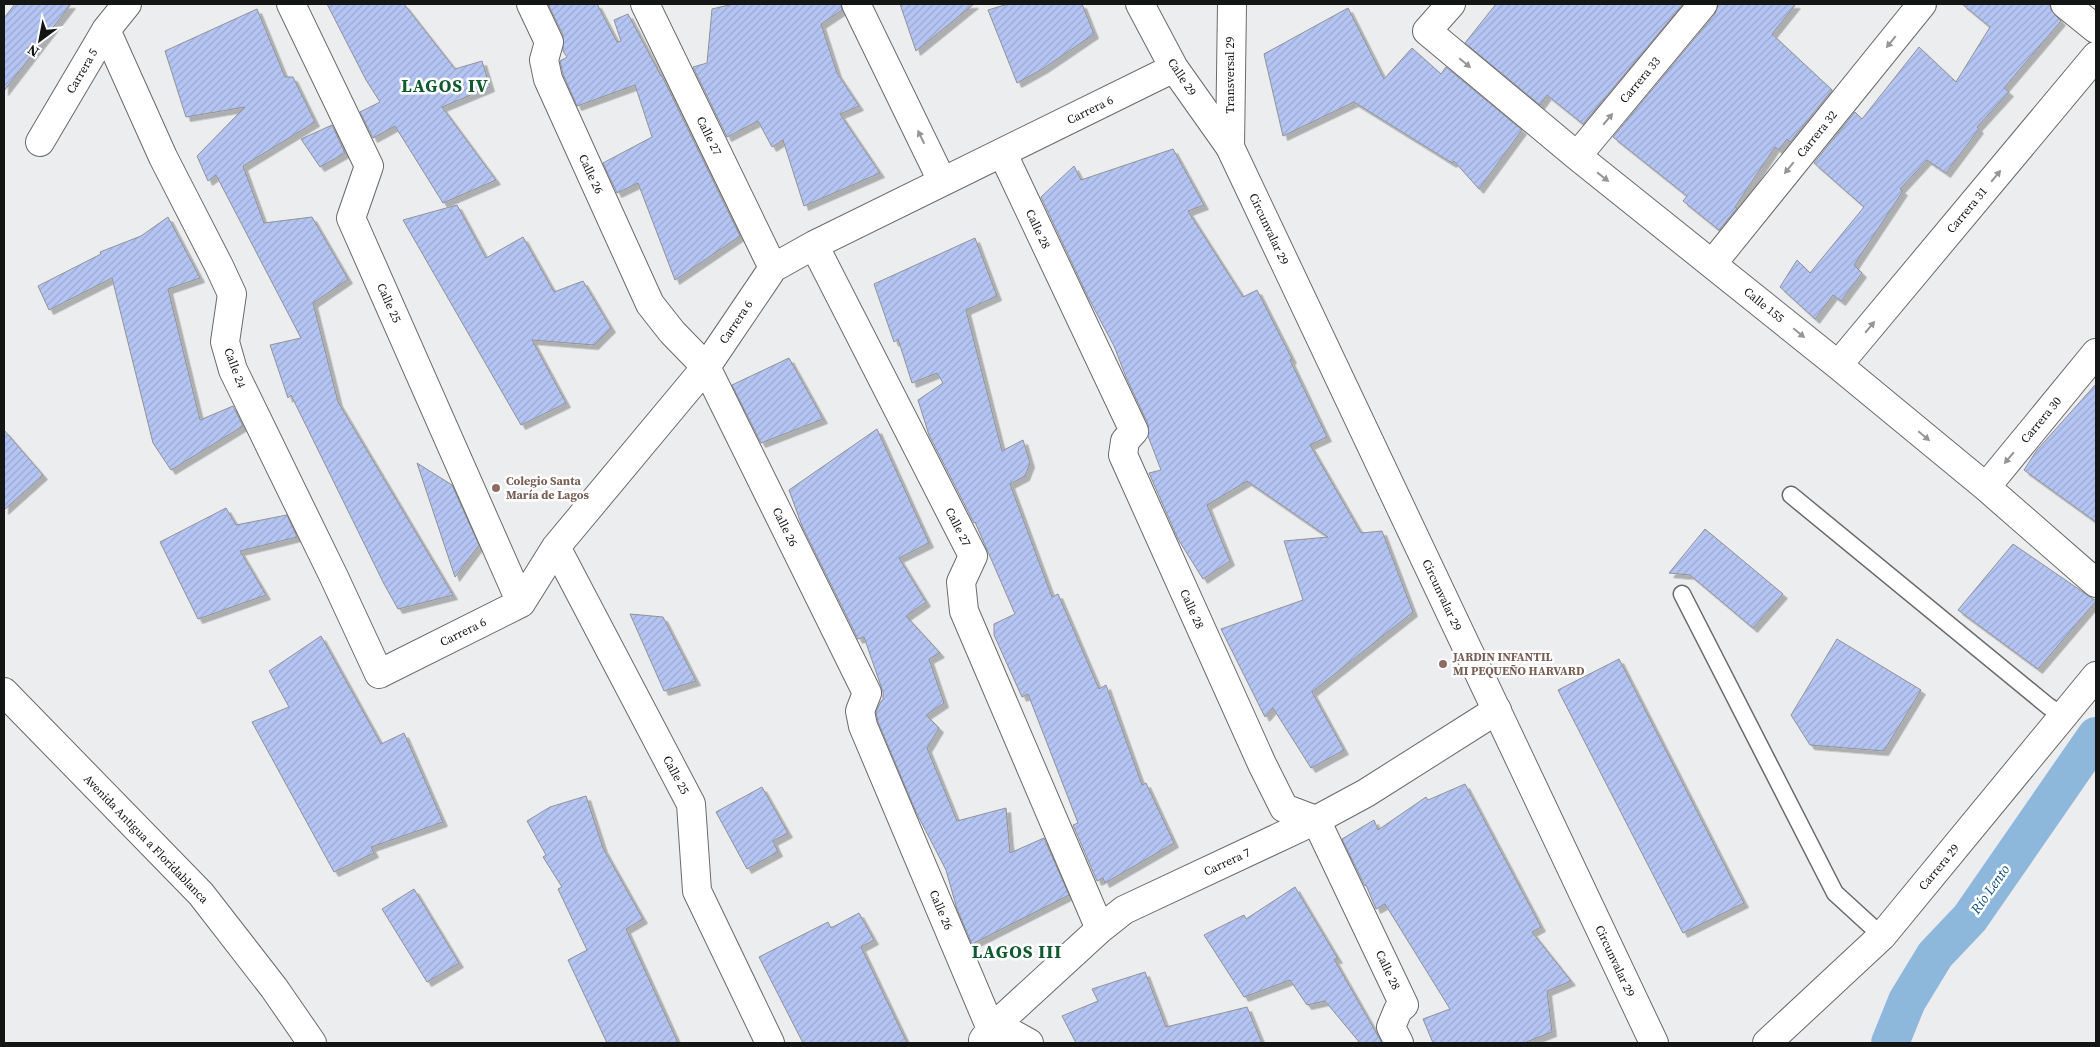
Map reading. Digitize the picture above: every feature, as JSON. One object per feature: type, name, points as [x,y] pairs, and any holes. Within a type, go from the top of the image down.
[{"type":"street","name":"Carrera 5","points":[[40,142],[106,30],[127,4]]},
{"type":"street","name":"Calle 25","points":[[291,4],[368,166],[351,218],[521,604]]},
{"type":"street","name":"Calle 26","points":[[531,4],[549,42],[544,60],[548,79],[650,304],[672,332],[706,367],[866,693],[860,710],[863,726],[986,1036]]},
{"type":"street","name":"Calle 27","points":[[645,4],[773,268]]},
{"type":"street","points":[[856,4],[942,181]]},
{"type":"street","name":"Calle 29","points":[[1140,4],[1174,68],[1230,147]]},
{"type":"street","name":"Transversal 29","points":[[1230,147],[1232,4]]},
{"type":"street","name":"Calle 155","points":[[1451,4],[1427,32],[1986,487],[2096,584]]},
{"type":"street","name":"Carrera 33","points":[[1577,156],[1703,4]]},
{"type":"street","name":"Carrera 32","points":[[1712,264],[1922,4]]},
{"type":"street","points":[[2065,4],[2096,29]]},
{"type":"street","name":"Calle 24","points":[[106,30],[163,157],[220,266],[232,294],[225,342],[233,370],[379,674]]},
{"type":"street","name":"Carrera 31","points":[[1838,365],[2096,56]]},
{"type":"street","name":"Carrera 6","points":[[379,674],[521,604],[556,547],[706,367],[773,268],[814,245],[942,181],[1003,154],[1174,68]]},
{"type":"street","name":"Circunvalar 29","points":[[1230,147],[1654,1043]]},
{"type":"street","name":"Calle 28","points":[[1003,154],[1134,431],[1125,442],[1123,455],[1262,764],[1284,808],[1316,820],[1404,1005],[1398,1010],[1391,1027],[1399,1043]]},
{"type":"street","name":"Calle 27","points":[[814,245],[973,556],[961,582],[964,611],[1100,929]]},
{"type":"street","name":"Carrera 30","points":[[1986,487],[2096,353]]},
{"type":"street","name":"Calle 25","points":[[556,547],[691,804],[697,891],[770,1043]]},
{"type":"street","name":"Carrera 29","points":[[1766,1043],[1882,936],[2096,676]]},
{"type":"street","name":"Avenida Antigua a Floridablanca","points":[[4,692],[201,894],[274,988],[312,1043]]},
{"type":"street","name":"Carrera 7","points":[[986,1036],[1100,929],[1124,910],[1316,820],[1366,793],[1497,710]]},
{"type":"street","points":[[986,1036],[1009,1032],[1029,1043]]},
{"type":"lane","points":[[1791,495],[2048,706],[2063,716]]},
{"type":"lane","points":[[1682,594],[1835,894],[1882,936]]},
{"type":"building","points":[[15,4],[71,4],[4,91],[4,18]]},
{"type":"building","points":[[327,4],[404,4],[455,69],[482,61],[490,87],[442,107],[496,180],[443,203],[395,126],[373,138],[360,112],[380,102],[366,80]]},
{"type":"building","points":[[548,4],[597,4],[617,42],[621,41],[614,20],[628,14],[662,76],[740,236],[675,280],[638,183],[617,193],[603,163],[652,137],[635,85],[577,106],[563,74],[560,61],[567,57],[563,51],[563,35]]},
{"type":"building","points":[[733,4],[841,4],[842,10],[821,24],[837,73],[859,106],[840,114],[880,173],[804,206],[783,140],[772,147],[758,121],[727,137],[693,67],[707,63],[712,9]]},
{"type":"building","points":[[900,4],[974,4],[916,51]]},
{"type":"building","points":[[1008,4],[1082,4],[1094,34],[1044,68],[1017,83],[988,10]]},
{"type":"building","points":[[1496,4],[1683,4],[1583,124],[1547,95],[1540,105],[1465,43]]},
{"type":"building","points":[[1718,4],[1796,4],[1772,34],[1832,90],[1790,142],[1787,139],[1779,150],[1775,147],[1735,207],[1737,208],[1719,230],[1683,201],[1687,196],[1613,137],[1715,14]]},
{"type":"building","points":[[1962,4],[2050,4],[2051,10],[2061,21],[2004,88],[2009,92],[1977,127],[1979,129],[1946,173],[1927,160],[1900,189],[1903,191],[1854,265],[1862,273],[1841,301],[1833,295],[1815,319],[1780,287],[1797,260],[1810,273],[1864,207],[1814,163],[1855,112],[1862,119],[1919,47],[1956,82],[1990,27]]},
{"type":"building","points":[[1348,8],[1384,79],[1412,48],[1441,74],[1446,67],[1522,130],[1479,189],[1454,161],[1452,163],[1354,102],[1283,136],[1264,54]]},
{"type":"building","points":[[257,9],[285,77],[293,77],[315,122],[243,166],[264,223],[312,217],[348,279],[313,303],[338,402],[453,595],[398,609],[291,395],[288,398],[270,345],[301,338],[216,175],[208,181],[197,156],[245,107],[186,117],[165,51]]},
{"type":"building","points":[[332,125],[345,153],[320,167],[301,139]]},
{"type":"building","points":[[1173,149],[1204,205],[1188,211],[1243,297],[1257,290],[1292,359],[1290,360],[1327,437],[1310,445],[1361,533],[1382,531],[1413,612],[1312,692],[1344,750],[1311,768],[1273,708],[1265,717],[1221,629],[1303,600],[1284,541],[1328,537],[1247,481],[1207,505],[1230,561],[1203,579],[1178,539],[1149,473],[1161,470],[1148,436],[1148,424],[1114,346],[1088,297],[1041,197],[1074,166],[1081,180]]},
{"type":"building","points":[[457,205],[486,258],[523,237],[554,292],[583,281],[611,328],[594,345],[532,340],[566,403],[521,425],[403,220]]},
{"type":"building","points":[[168,217],[200,278],[168,289],[200,420],[233,406],[243,426],[171,470],[153,443],[112,278],[49,310],[38,286],[101,254],[100,252],[141,236]]},
{"type":"building","points":[[975,238],[997,296],[966,310],[1002,451],[1023,440],[1030,463],[1025,476],[1010,484],[1052,597],[1058,594],[1099,689],[1106,685],[1142,785],[1146,783],[1174,843],[1105,883],[1103,878],[1097,881],[1073,825],[1078,823],[1028,694],[1022,697],[994,635],[994,624],[1015,614],[975,522],[929,435],[918,400],[943,383],[937,373],[912,383],[898,339],[894,342],[874,284]]},
{"type":"building","points":[[789,358],[823,419],[761,443],[732,385]]},
{"type":"building","points":[[2096,384],[2096,522],[2024,470],[2037,450]]},
{"type":"building","points":[[877,429],[929,543],[899,558],[926,602],[906,616],[940,653],[929,659],[944,703],[926,715],[939,728],[927,748],[957,821],[1006,808],[1010,853],[1044,838],[1069,895],[972,944],[957,909],[946,870],[916,812],[878,722],[876,712],[883,700],[883,692],[864,637],[858,639],[802,526],[789,490]]},
{"type":"building","points":[[4,430],[43,475],[4,510]]},
{"type":"building","points":[[417,463],[452,485],[479,545],[455,577]]},
{"type":"building","points":[[226,508],[236,525],[287,515],[297,537],[240,551],[266,595],[198,619],[160,542]]},
{"type":"building","points":[[1705,529],[1783,594],[1753,628],[1690,575],[1669,573]]},
{"type":"building","points":[[2013,544],[2096,601],[2038,669],[1958,610]]},
{"type":"building","points":[[630,614],[663,617],[696,681],[664,691]]},
{"type":"building","points":[[321,636],[381,744],[404,733],[443,822],[371,847],[374,853],[334,872],[252,722],[289,707],[269,671]]},
{"type":"building","points":[[1837,639],[1921,690],[1884,751],[1810,745],[1791,715]]},
{"type":"building","points":[[1619,659],[1744,903],[1683,933],[1558,690]]},
{"type":"building","points":[[1465,784],[1541,927],[1532,932],[1571,981],[1547,991],[1552,1032],[1524,1043],[1433,1043],[1423,1019],[1450,1009],[1385,904],[1376,909],[1342,839],[1374,820],[1378,830],[1426,797],[1428,800]]},
{"type":"building","points":[[762,787],[788,833],[773,841],[778,852],[747,869],[716,812]]},
{"type":"building","points":[[586,796],[603,848],[643,919],[626,929],[678,1043],[607,1043],[568,960],[587,950],[558,889],[562,887],[543,857],[546,855],[527,821],[550,807]]},
{"type":"building","points":[[1295,887],[1338,959],[1334,959],[1382,1043],[1360,1043],[1325,1001],[1307,1005],[1290,980],[1244,997],[1204,935],[1244,915],[1246,919]]},
{"type":"building","points":[[414,889],[459,963],[427,982],[382,909]]},
{"type":"building","points":[[859,913],[874,940],[861,947],[907,1043],[803,1043],[759,957],[828,922],[831,928]]},
{"type":"building","points":[[1145,972],[1166,1027],[1247,1007],[1262,1043],[1076,1043],[1062,1016],[1098,1001],[1092,989]]},
{"type":"waterway","name":"Río Lento","points":[[1890,1043],[1907,1001],[1935,955],[1970,918],[2096,736]]},
{"type":"place","name":"Colegio Santa María de Lagos","points":[[496,488]]},
{"type":"place","name":"JARDIN INFANTIL MI PEQUEÑO HARVARD","points":[[1443,664]]},
{"type":"district","name":"LAGOS IV","points":[[445,86]]},
{"type":"district","name":"LAGOS III","points":[[1017,952]]}]
